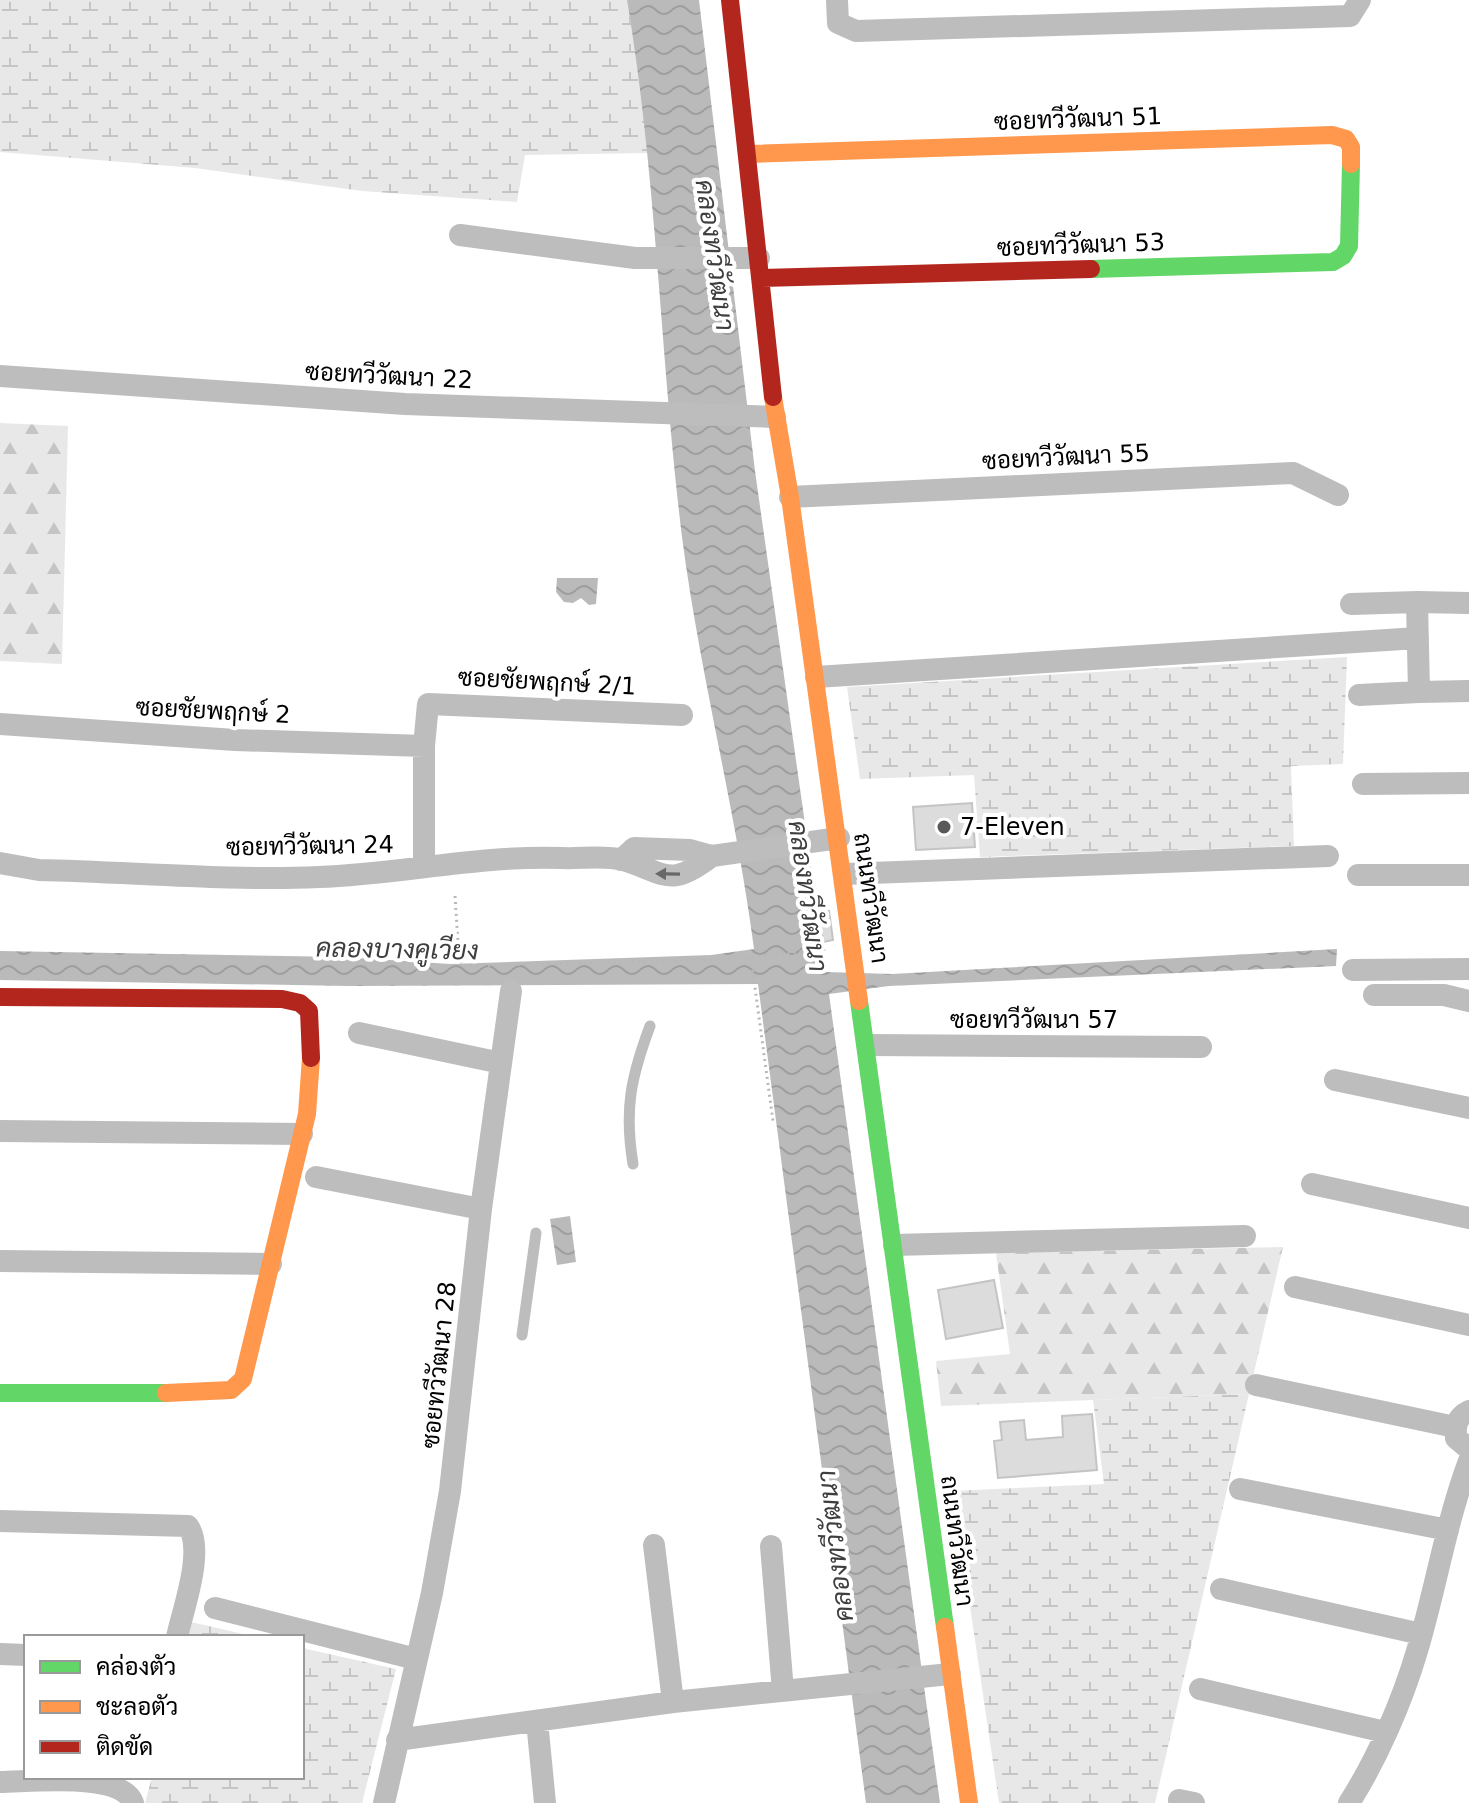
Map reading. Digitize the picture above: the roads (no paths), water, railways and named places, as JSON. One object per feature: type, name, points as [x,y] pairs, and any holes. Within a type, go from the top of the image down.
[{"type":"street","name":"ถนนทวีวัฒนา","points":[[730,0],[775,417],[790,497],[858,971],[969,1803]]},
{"type":"street","points":[[837,0],[838,23],[856,31],[1350,16],[1360,0]]},
{"type":"street","name":"ซอยทวีวัฒนา 51","points":[[749,154],[1332,135],[1346,139],[1351,147],[1350,201]]},
{"type":"street","name":"ซอยทวีวัฒนา 53","points":[[760,268],[1333,262],[1343,256],[1349,246],[1350,201]]},
{"type":"street","points":[[460,235],[635,258],[733,258],[760,268]]},
{"type":"street","name":"ซอยทวีวัฒนา 22","points":[[0,376],[405,404],[748,419],[775,417]]},
{"type":"street","name":"ซอยทวีวัฒนา 55","points":[[790,497],[1293,473],[1338,495]]},
{"type":"street","points":[[1417,602],[1419,692]]},
{"type":"street","points":[[1351,604],[1469,603]]},
{"type":"street","points":[[816,677],[1328,642],[1347,634],[1365,640],[1418,638]]},
{"type":"street","points":[[1359,695],[1469,691]]},
{"type":"street","name":"ซอยชัยพฤกษ์ 2/1","points":[[424,867],[424,746],[428,704],[682,715]]},
{"type":"street","name":"ซอยชัยพฤกษ์ 2","points":[[0,724],[235,740],[424,746]]},
{"type":"street","points":[[1363,784],[1469,783]]},
{"type":"street","name":"ซอยทวีวัฒนา 24","points":[[0,863],[39,870],[315,877],[514,856],[621,860],[634,848],[690,850],[722,855],[839,838]]},
{"type":"street","points":[[844,874],[1328,856]]},
{"type":"street","points":[[1358,875],[1469,875]]},
{"type":"street","points":[[1353,970],[1469,969]]},
{"type":"street","name":"ซอยทวีวัฒนา 28","points":[[384,1803],[452,1476],[481,1209],[511,991]]},
{"type":"street","points":[[1374,995],[1444,995],[1469,1001]]},
{"type":"street","points":[[0,997],[282,999],[300,1003],[309,1011],[312,1043],[302,1134],[243,1379],[231,1390],[204,1393],[0,1393]]},
{"type":"street","points":[[359,1033],[501,1063]]},
{"type":"street","name":"ซอยทวีวัฒนา 57","points":[[868,1045],[1201,1047]]},
{"type":"street","points":[[1335,1080],[1469,1108]]},
{"type":"street","points":[[0,1131],[302,1134]]},
{"type":"street","points":[[316,1177],[481,1209]]},
{"type":"street","points":[[1312,1184],[1469,1218]]},
{"type":"street","points":[[894,1245],[1245,1236]]},
{"type":"street","points":[[0,1261],[271,1264]]},
{"type":"street","points":[[1295,1287],[1469,1325]]},
{"type":"street","points":[[1256,1385],[1462,1419],[1456,1438],[1469,1449]]},
{"type":"street","points":[[1349,1803],[1385,1732],[1421,1634],[1469,1461]]},
{"type":"street","points":[[1240,1489],[1448,1530]]},
{"type":"street","points":[[0,1521],[188,1526],[195,1536],[195,1553],[177,1635]]},
{"type":"street","points":[[654,1545],[673,1702]]},
{"type":"street","points":[[771,1546],[783,1691]]},
{"type":"street","points":[[1221,1589],[1421,1634]]},
{"type":"street","points":[[215,1608],[416,1659]]},
{"type":"street","points":[[0,1654],[24,1655]]},
{"type":"street","points":[[397,1740],[673,1702],[950,1674]]},
{"type":"street","points":[[1200,1689],[1385,1732]]},
{"type":"street","points":[[537,1721],[545,1803]]},
{"type":"street","points":[[0,1782],[105,1782],[124,1789],[133,1803]]},
{"type":"lane","points":[[633,1164],[627,1126],[629,1093],[650,1026]]},
{"type":"lane","points":[[522,1335],[536,1233]]},
{"type":"water","name":"คลองทวีวัฒนา","points":[[627,0],[699,0],[755,471],[826,972],[892,974],[1337,949],[1336,966],[889,986],[829,994],[940,1803],[866,1803],[758,984],[349,986],[0,980],[0,951],[345,957],[450,964],[711,955],[754,949],[682,537],[652,201]]},
{"type":"water","points":[[557,578],[598,578],[596,604],[589,605],[581,598],[573,603],[564,602],[556,592]]},
{"type":"water","points":[[570,1216],[576,1262],[557,1265],[550,1219]]},
{"type":"place","name":"7-Eleven","points":[[944,827]]},
{"type":"water label","name":"คลองบางคูเวียง","points":[[397,949]]}]
